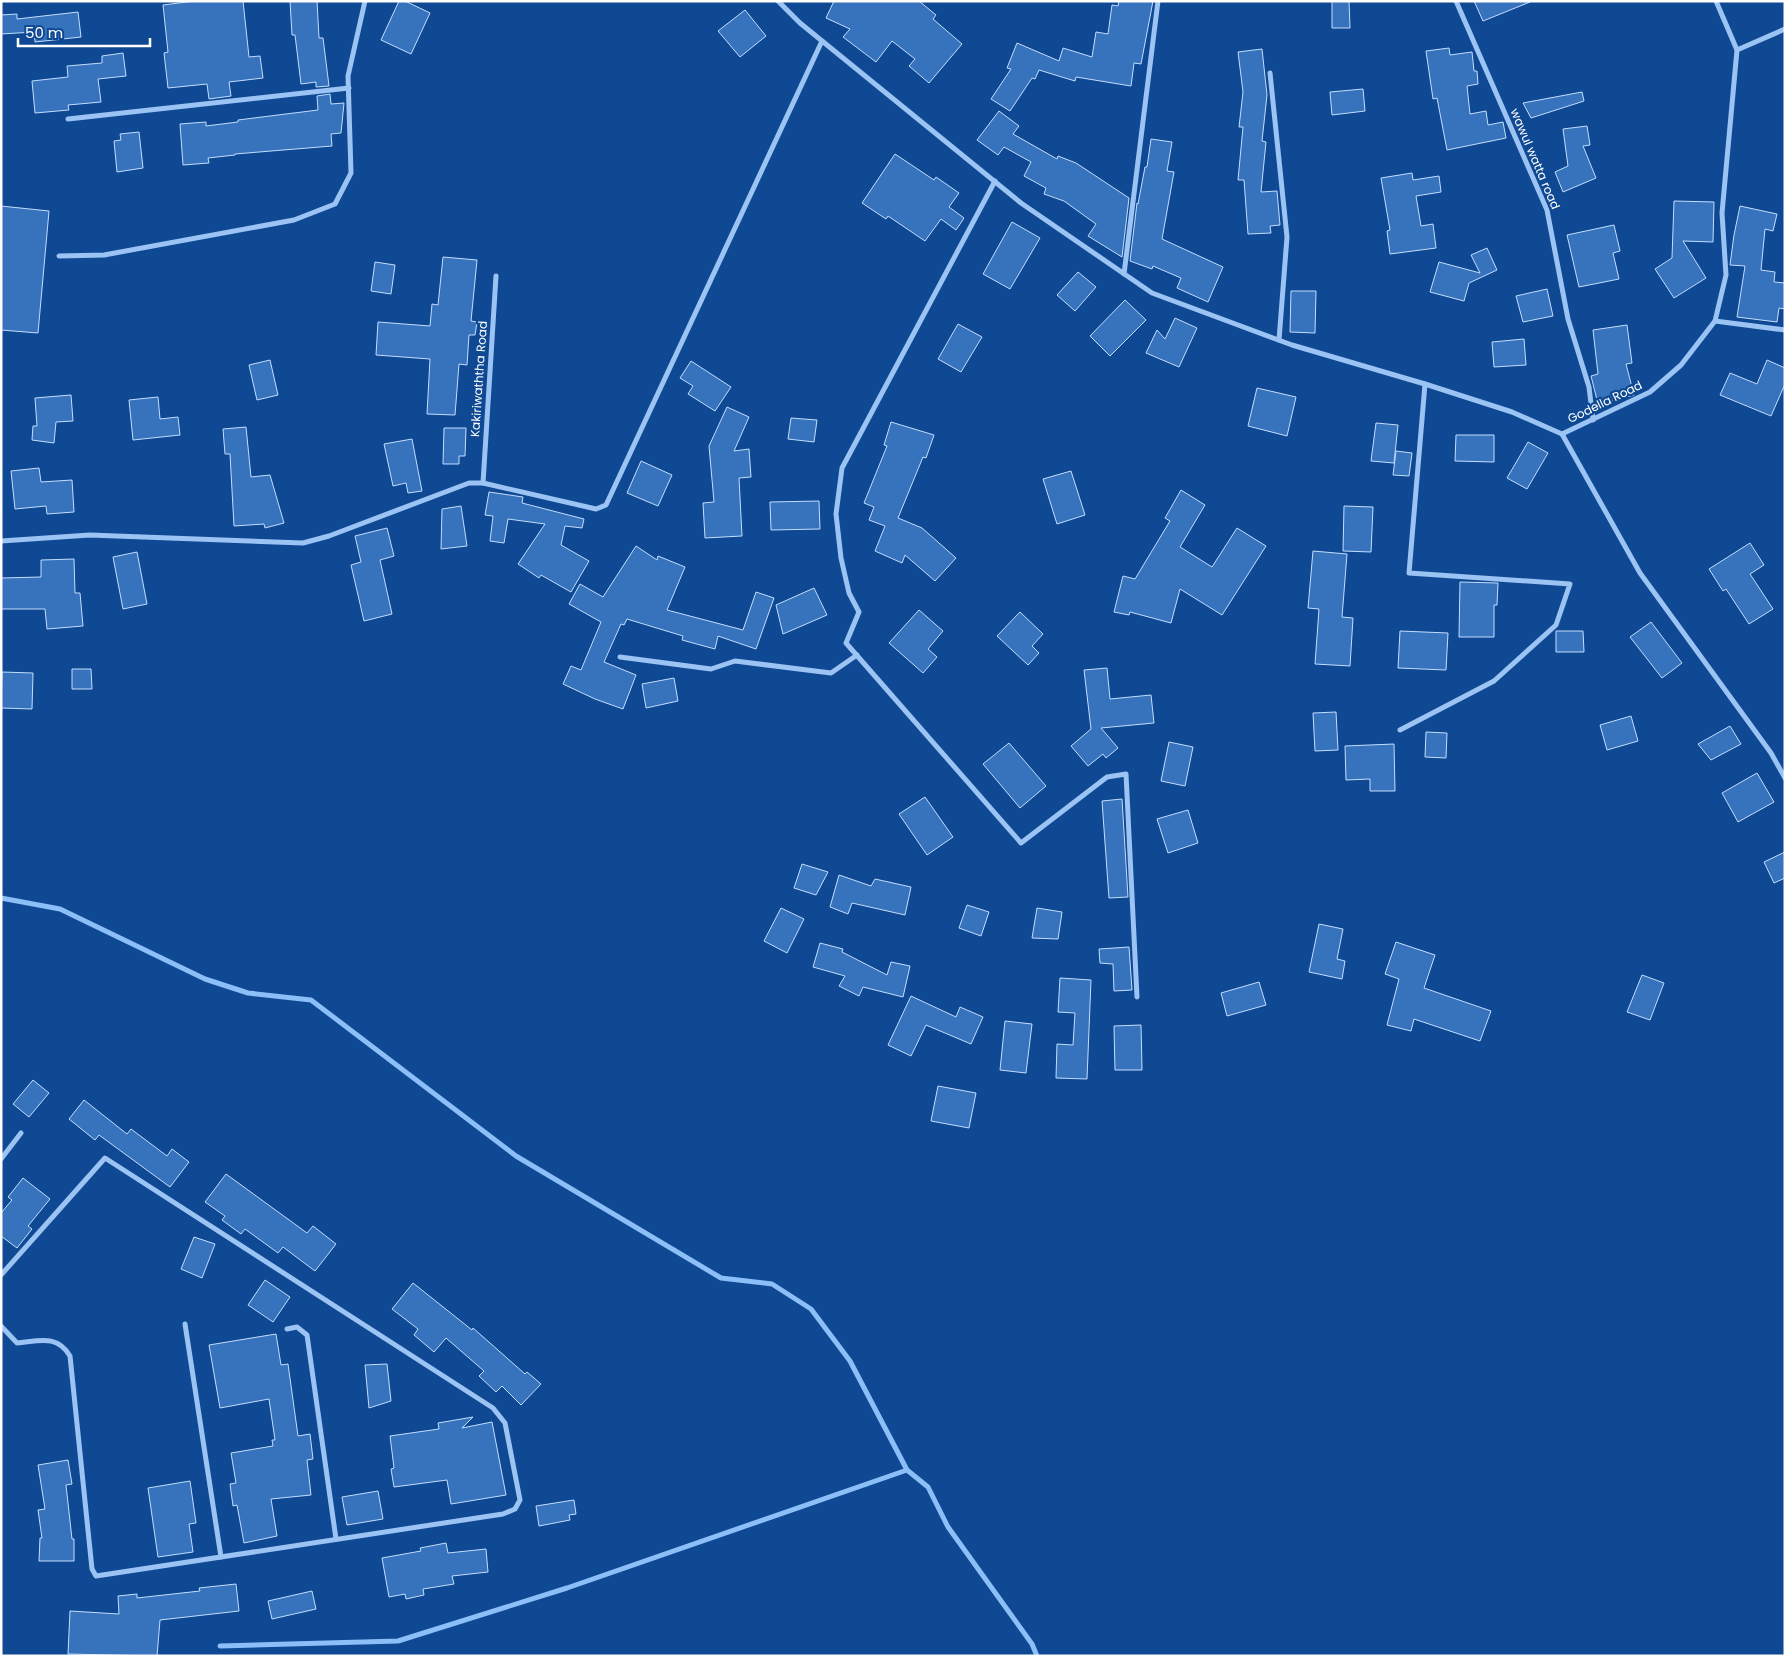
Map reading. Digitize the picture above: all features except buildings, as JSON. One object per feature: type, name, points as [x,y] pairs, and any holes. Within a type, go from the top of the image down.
[{"type":"street","points":[[59,256],[104,255],[294,220],[335,204],[351,173],[348,76],[365,1]]},
{"type":"street","points":[[778,1],[822,41],[1021,203],[1152,294],[1279,340],[1512,412],[1562,434],[1640,573],[1770,753],[1785,778]]},
{"type":"street","points":[[1124,274],[1158,1]]},
{"type":"street","name":"wawul watta road","points":[[1456,1],[1547,210],[1568,319],[1589,387],[1593,420]]},
{"type":"street","points":[[1716,1],[1737,50],[1722,213],[1726,274],[1715,322],[1785,330]]},
{"type":"street","points":[[1737,50],[1785,29]]},
{"type":"street","points":[[1,540],[90,535],[303,543],[328,536],[470,484],[483,484],[596,509],[606,505],[822,41]]},
{"type":"street","points":[[1270,73],[1287,237],[1279,340]]},
{"type":"street","points":[[68,119],[349,88]]},
{"type":"street","points":[[995,181],[842,468],[836,514],[841,558],[849,593],[859,612],[846,643],[1021,843],[1107,777],[1126,774],[1137,997]]},
{"type":"street","name":"Kakiriwaththa Road","points":[[483,484],[496,276]]},
{"type":"street","name":"Godella Road","points":[[1562,434],[1650,392],[1681,365],[1715,322]]},
{"type":"street","points":[[1400,730],[1494,681],[1556,625],[1570,584],[1409,573],[1425,384]]},
{"type":"street","points":[[620,656],[711,669],[735,662],[831,673],[857,655]]},
{"type":"street","points":[[1,1159],[21,1133]]},
{"type":"street","points":[[1,1275],[105,1158],[493,1408],[505,1423],[520,1500],[515,1509],[503,1514],[96,1576],[92,1569],[70,1356],[64,1346],[53,1340],[17,1343],[1,1326]]},
{"type":"street","points":[[185,1324],[221,1556]]},
{"type":"street","points":[[287,1329],[297,1327],[306,1334],[336,1539]]},
{"type":"waterway","points":[[1,898],[60,909],[205,979],[248,993],[311,1000],[516,1156],[721,1278],[772,1284],[811,1309],[850,1361],[907,1470],[928,1487],[948,1527],[1032,1644],[1037,1656]]},
{"type":"waterway","points":[[220,1646],[398,1641],[567,1588],[907,1470]]}]
